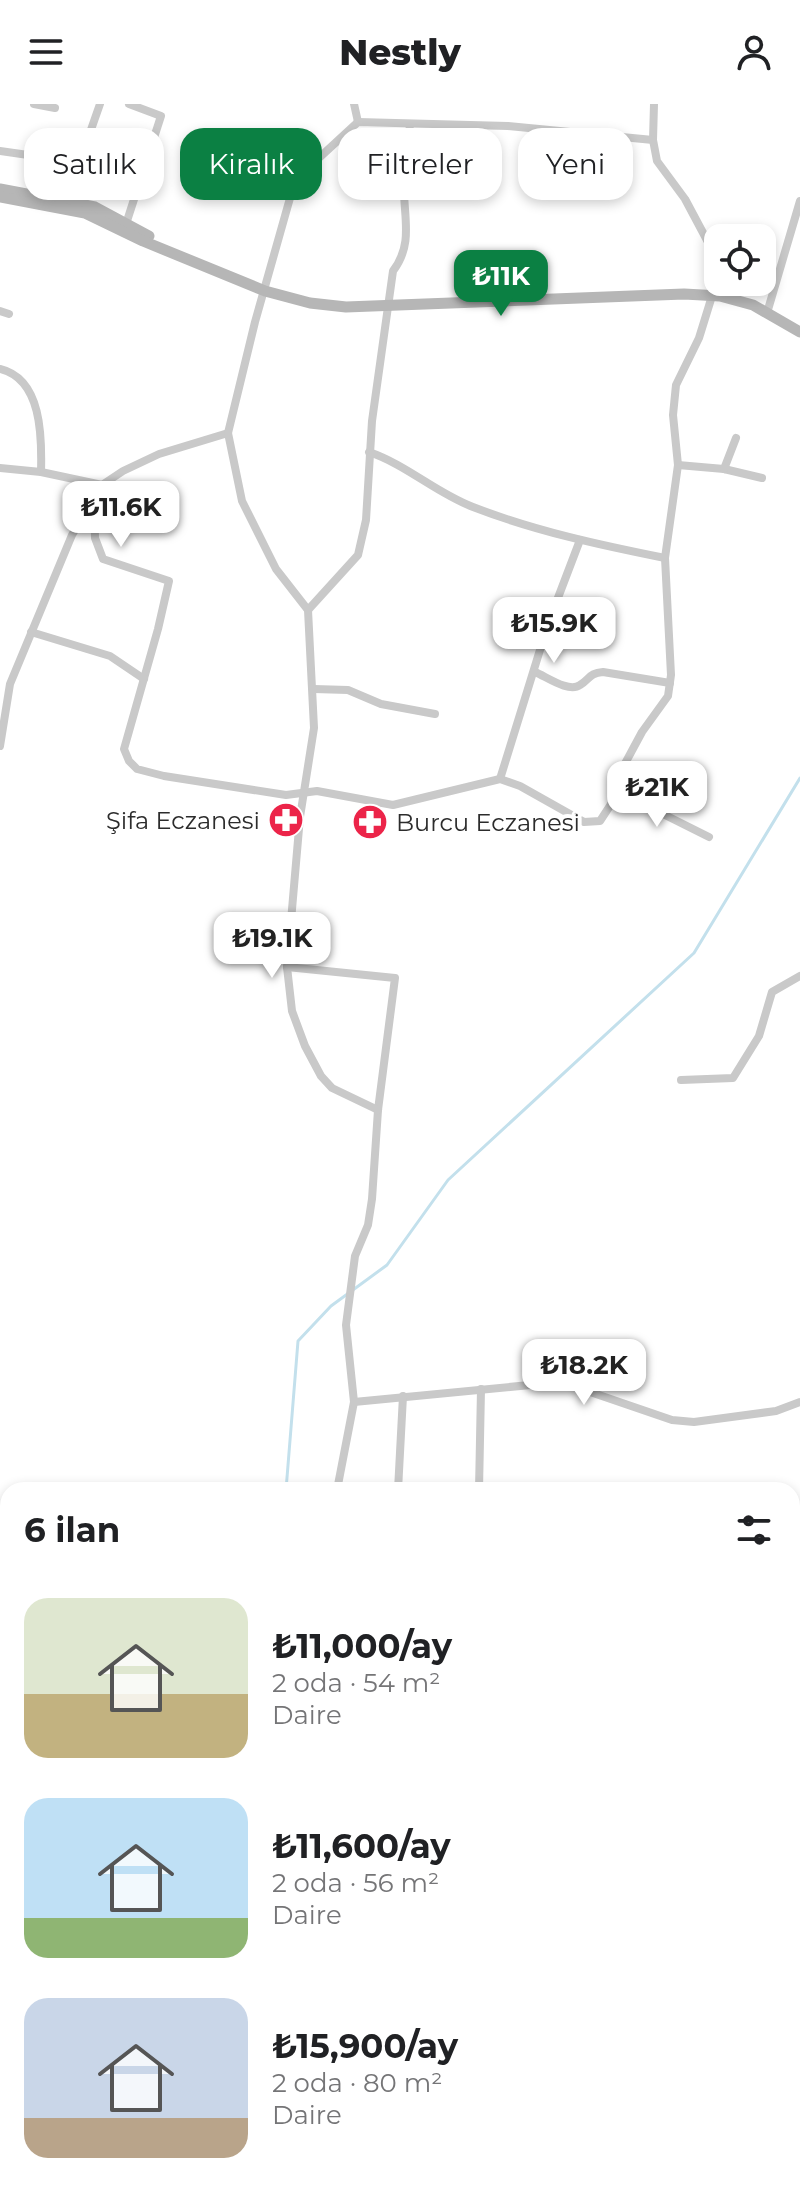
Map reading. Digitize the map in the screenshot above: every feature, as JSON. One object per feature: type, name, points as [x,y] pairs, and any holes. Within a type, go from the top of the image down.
[{"type":"street","points":[[34,104],[55,108]]},
{"type":"street","points":[[66,201],[100,104]]},
{"type":"street","points":[[126,224],[161,116],[129,104]]},
{"type":"street","points":[[354,104],[358,122]]},
{"type":"street","points":[[654,104],[653,140],[657,161],[685,199],[704,235]]},
{"type":"street","points":[[378,1110],[332,1088],[321,1076],[292,1011],[287,967],[303,795],[314,728],[308,610],[276,569],[242,501],[228,433],[243,365],[292,191],[307,169],[358,122],[508,126],[653,140]]},
{"type":"street","points":[[308,610],[358,555],[366,520],[369,452],[393,271],[402,258],[408,226],[404,192],[410,124]]},
{"type":"street","points":[[0,151],[24,154]]},
{"type":"street","points":[[0,189],[95,207],[213,271]]},
{"type":"street","points":[[0,197],[85,213],[213,271],[265,291],[310,303],[346,307],[704,295]]},
{"type":"street","points":[[767,313],[800,201]]},
{"type":"street","points":[[94,499],[95,538],[103,559],[169,581],[124,749],[137,769],[286,795],[317,791],[393,805],[500,779],[520,786],[584,822],[600,821],[619,792],[621,771],[642,732],[668,696],[665,558],[678,465],[673,415],[676,385],[716,296],[753,305],[800,332]]},
{"type":"street","points":[[0,369],[20,379],[38,415],[42,439],[41,472]]},
{"type":"street","points":[[0,746],[10,684],[72,535],[102,485],[159,454],[228,433]]},
{"type":"street","points":[[724,469],[736,438]]},
{"type":"street","points":[[369,452],[391,460],[470,506],[580,540],[665,558]]},
{"type":"street","points":[[678,465],[724,469],[762,478]]},
{"type":"street","points":[[0,468],[41,472],[102,485]]},
{"type":"street","points":[[500,779],[548,624],[580,540]]},
{"type":"street","points":[[31,632],[110,656],[144,679]]},
{"type":"street","points":[[535,672],[569,688],[580,686],[594,672],[670,683]]},
{"type":"street","points":[[0,682],[10,684]]},
{"type":"street","points":[[314,689],[348,690],[381,704],[435,714]]},
{"type":"street","points":[[619,792],[709,837]]},
{"type":"street","points":[[287,967],[395,978],[378,1110],[368,1225],[355,1256],[346,1325],[354,1402],[339,1482]]},
{"type":"street","points":[[681,1080],[733,1078],[759,1036],[772,992],[800,976]]},
{"type":"street","points":[[354,1402],[561,1382],[672,1420],[694,1422],[776,1411],[800,1402]]},
{"type":"street","points":[[479,1482],[481,1389]]},
{"type":"street","points":[[398,1482],[403,1396]]},
{"type":"waterway","points":[[287,1482],[298,1341],[331,1306],[387,1265],[448,1180],[694,953],[800,778]]},
{"type":"place","name":"Şifa Eczanesi","points":[[286,820]]},
{"type":"place","name":"Burcu Eczanesi","points":[[370,822]]}]
